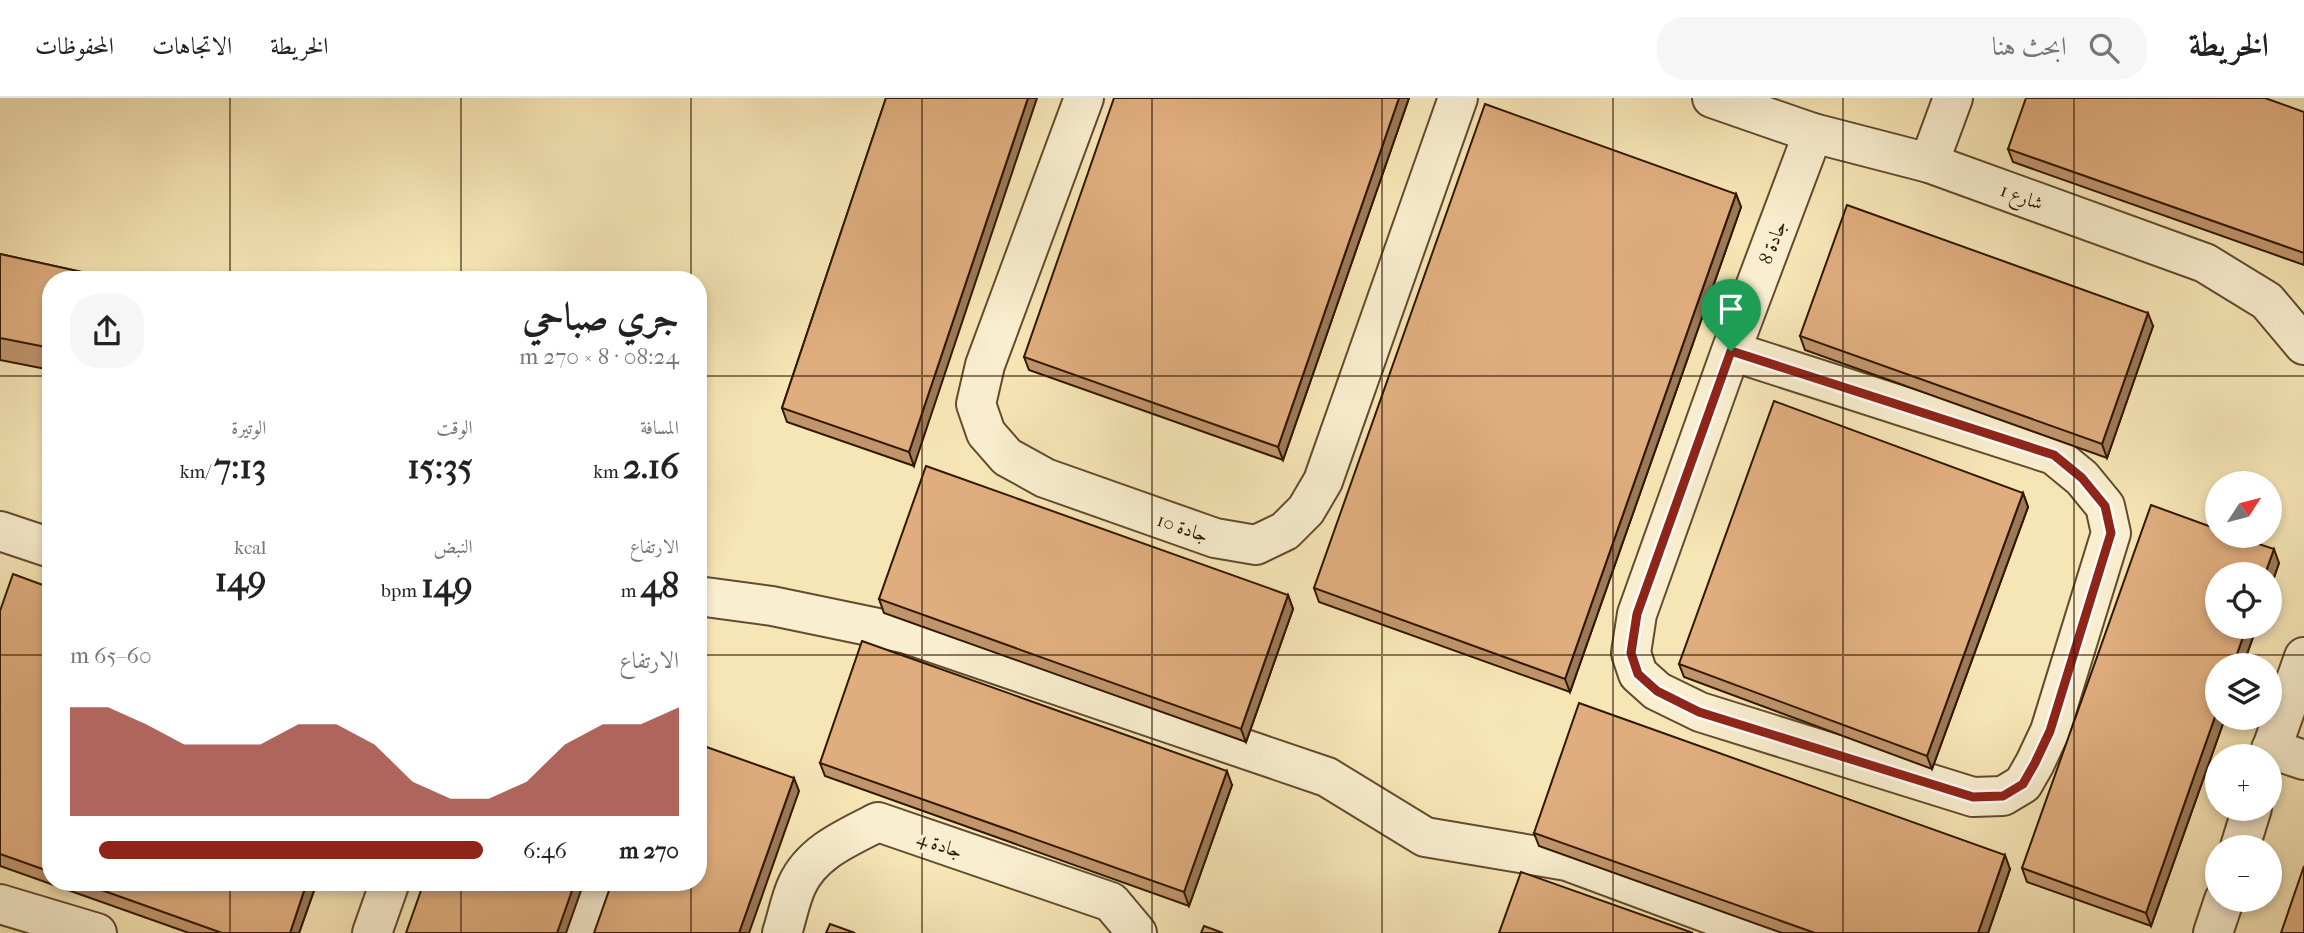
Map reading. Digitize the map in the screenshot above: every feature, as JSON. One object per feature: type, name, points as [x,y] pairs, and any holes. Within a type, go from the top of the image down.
[{"type":"street","name":"جادة 10","points":[[1084,98],[985,365],[976,404],[986,433],[1007,457],[1045,478],[1215,538],[1256,545],[1285,531],[1306,510],[1323,481],[1458,98]]},
{"type":"street","name":"شارع 1","points":[[1712,98],[1814,133],[1929,163],[2205,264],[2267,301],[2304,345]]},
{"type":"street","points":[[1929,163],[1953,98]]},
{"type":"street","name":"جادة 8","points":[[1731,351],[2054,455],[2082,478],[2105,506],[2111,533],[2050,731],[2023,784],[2003,796],[1973,797],[1699,712],[1657,691],[1638,674],[1631,653],[1637,614],[1731,351],[1814,133]]},
{"type":"street","points":[[0,531],[42,545]]},
{"type":"street","points":[[707,600],[772,606],[907,634],[1327,777],[1425,836],[1567,861],[1761,933]]},
{"type":"street","points":[[2282,755],[2304,657]]},
{"type":"street","name":"جادة 4","points":[[782,933],[797,885],[817,856],[878,822],[1111,902],[1137,933]]},
{"type":"street","points":[[372,933],[387,891]]},
{"type":"street","points":[[584,933],[599,891]]},
{"type":"street","points":[[0,904],[97,933]]},
{"type":"street","points":[[2213,933],[2220,912]]},
{"type":"building","points":[[886,98],[1028,98],[909,452],[782,408]]},
{"type":"building","points":[[1114,98],[1399,98],[1278,447],[1024,357]]},
{"type":"building","points":[[2026,98],[2265,98],[2304,112],[2304,253],[2008,149]]},
{"type":"building","points":[[1485,104],[1736,194],[1565,679],[1314,588]]},
{"type":"building","points":[[1847,205],[2148,313],[2102,444],[1800,336]]},
{"type":"building","points":[[0,254],[77,271],[42,271],[42,346],[0,338]]},
{"type":"building","points":[[1774,401],[2023,493],[1927,756],[1679,664]]},
{"type":"building","points":[[926,466],[1288,595],[1241,729],[879,599]]},
{"type":"building","points":[[2151,505],[2205,525],[2205,548],[2274,549],[2269,562],[2205,562],[2205,639],[2242,639],[2237,653],[2205,653],[2205,730],[2210,730],[2146,913],[2022,868]]},
{"type":"building","points":[[13,574],[42,585],[42,869],[0,854],[0,611]]},
{"type":"building","points":[[862,641],[1227,771],[1184,892],[820,763]]},
{"type":"building","points":[[1579,703],[2005,855],[1978,933],[1815,933],[1534,833]]},
{"type":"building","points":[[707,747],[794,778],[739,933],[594,933],[609,891],[707,891]]},
{"type":"building","points":[[2304,866],[2304,933],[2281,933]]},
{"type":"building","points":[[1521,872],[1693,933],[1499,933]]},
{"type":"building","points":[[104,891],[304,891],[290,933],[222,933]]},
{"type":"building","points":[[421,891],[572,891],[557,933],[406,933]]},
{"type":"building","points":[[830,924],[855,933],[826,933]]},
{"type":"building","points":[[1204,926],[1223,933],[1201,933]]},
{"type":"route","points":[[1731,351],[2054,455],[2082,478],[2105,506],[2111,533],[2050,731],[2023,784],[2003,796],[1973,797],[1699,712],[1657,691],[1638,674],[1631,653],[1637,614],[1731,351]]}]
